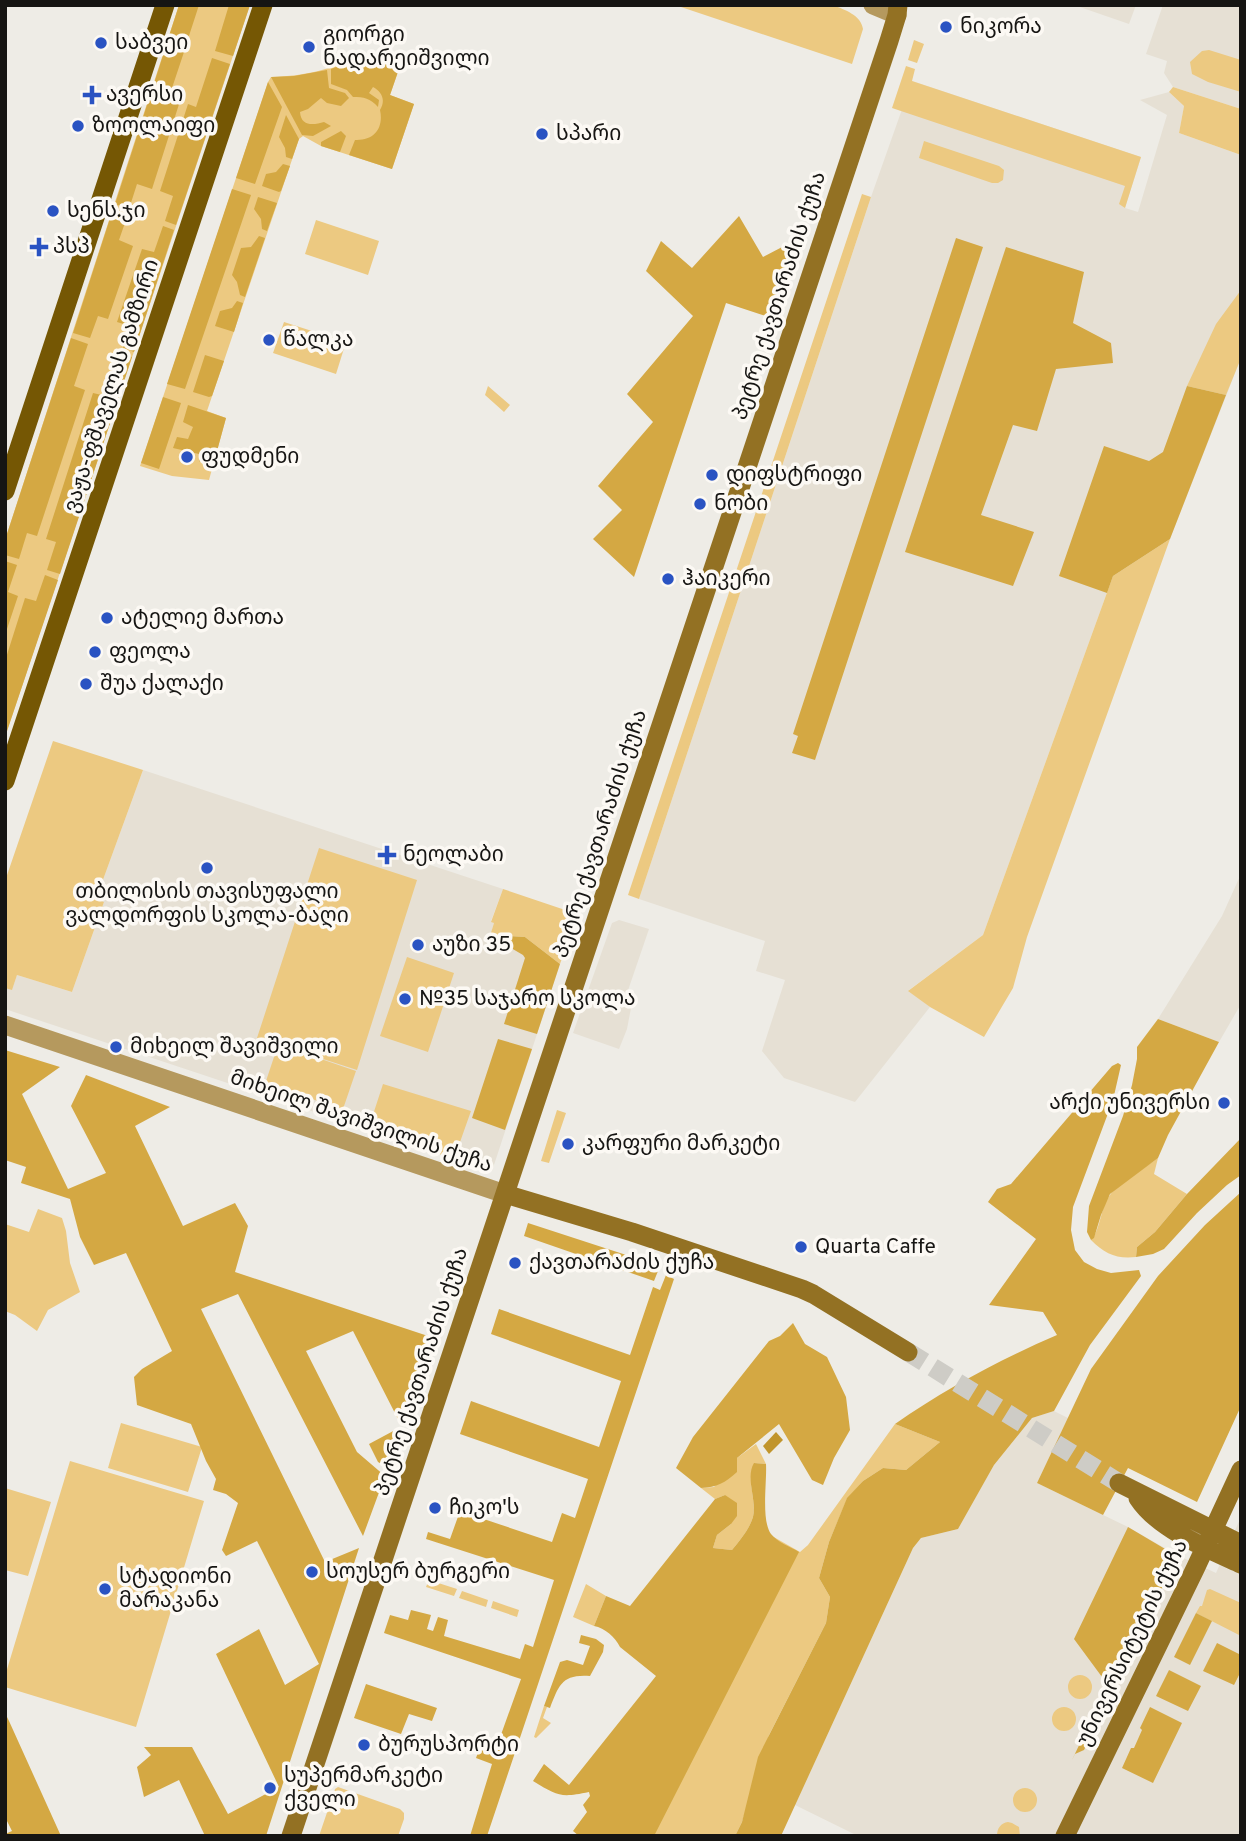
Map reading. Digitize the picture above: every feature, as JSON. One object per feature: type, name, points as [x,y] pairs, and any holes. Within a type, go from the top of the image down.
[{"type":"main road","points":[[5,491],[165,5]]},
{"type":"main road","name":"ვაჟა-ფშაველას გამზირი","points":[[5,781],[263,5]]},
{"type":"main road","name":"პეტრე ქავთარაძის ქუჩა","points":[[291,1836],[897,10]]},
{"type":"main road","points":[[505,1194],[632,1232],[813,1294],[908,1352]]},
{"type":"main road","name":"უნივერსიტეტის ქუჩა","points":[[1065,1836],[1241,1470]]},
{"type":"main road","points":[[1127,1487],[1209,1539],[1241,1564]]},
{"type":"main road","points":[[1209,1539],[1241,1544]]},
{"type":"street","points":[[873,5],[897,10]]},
{"type":"street","name":"მიხეილ შავიშვილის ქუჩა","points":[[5,1025],[505,1194]]},
{"type":"shaded area","points":[[179,5],[250,5],[5,737],[5,540]]},
{"type":"shaded area","points":[[179,5],[199,5],[187,42],[169,36]]},
{"type":"shaded area","points":[[229,5],[250,5],[233,56],[215,51]]},
{"type":"shaded area","points":[[675,5],[833,5],[856,17],[863,29],[852,64]]},
{"type":"shaded area","points":[[1074,5],[1136,5],[1129,24]]},
{"type":"shaded area","points":[[1163,5],[1241,5],[1241,109],[1173,87],[1164,73],[1167,61],[1146,54]]},
{"type":"shaded area","points":[[914,40],[924,44],[917,63],[908,60]]},
{"type":"shaded area","points":[[167,43],[185,49],[169,97],[180,101],[152,189],[137,184],[129,209],[115,204]]},
{"type":"shaded area","points":[[1209,50],[1241,60],[1241,92],[1192,74],[1190,62],[1202,51]]},
{"type":"shaded area","points":[[364,56],[401,63],[390,95],[414,104],[392,169],[321,146],[303,136],[299,139],[207,411],[226,418],[209,480],[172,476],[140,466],[268,82],[271,77],[318,71]]},
{"type":"shaded area","points":[[364,56],[401,63],[390,95],[414,104],[392,169],[349,155],[355,140],[372,136],[379,128],[383,100],[379,91],[373,87],[369,93],[379,100],[378,107],[369,100],[353,97],[347,90],[331,84],[331,69]]},
{"type":"shaded area","points":[[212,58],[230,64],[176,225],[165,221],[173,196],[160,191],[188,104],[196,107]]},
{"type":"shaded area","points":[[906,66],[915,69],[912,81],[1141,157],[1125,208],[1119,204],[1125,186],[892,108]]},
{"type":"shaded area","points":[[327,70],[329,88],[345,93],[349,98],[341,106],[327,103],[321,98],[300,112],[305,123],[324,122],[331,126],[313,136],[302,135],[271,77]]},
{"type":"shaded area","points":[[912,81],[1141,157],[1125,208],[1138,212],[1167,115],[1140,100],[1169,92],[1184,106],[1179,133],[1241,155],[1241,358],[1170,539],[1113,576],[983,935],[909,990],[930,1007],[855,1102],[784,1078],[762,1051],[785,980],[756,971],[765,941],[639,899],[871,197]]},
{"type":"shaded area","points":[[268,82],[282,107],[255,184],[236,178]]},
{"type":"shaded area","points":[[1173,87],[1241,109],[1241,155],[1179,133],[1184,106],[1169,92]]},
{"type":"shaded area","points":[[286,115],[299,139],[292,159],[286,157],[279,137]]},
{"type":"shaded area","points":[[341,131],[346,136],[340,152],[321,146],[321,142]]},
{"type":"shaded area","points":[[924,141],[999,166],[1004,170],[1003,180],[992,183],[919,158]]},
{"type":"shaded area","points":[[283,164],[290,166],[281,191],[262,186],[266,174],[276,172]]},
{"type":"shaded area","points":[[232,189],[251,195],[185,389],[167,384]]},
{"type":"shaded area","points":[[862,194],[871,197],[639,899],[628,895]]},
{"type":"shaded area","points":[[258,197],[277,203],[267,231],[262,229],[261,219],[254,209]]},
{"type":"shaded area","points":[[113,209],[128,214],[119,240],[133,246],[108,319],[98,316],[90,338],[73,333]]},
{"type":"shaded area","points":[[739,216],[763,257],[807,234],[775,319],[726,303],[634,577],[593,539],[622,510],[598,486],[653,422],[627,394],[693,316],[646,271],[661,241],[692,268]]},
{"type":"shaded area","points":[[316,220],[379,241],[368,275],[305,254]]},
{"type":"shaded area","points":[[163,226],[174,230],[134,352],[123,348],[130,326],[117,322],[142,249],[154,252]]},
{"type":"shaded area","points":[[259,236],[265,238],[245,297],[240,295],[232,275],[241,248],[251,247]]},
{"type":"shaded area","points":[[956,238],[983,247],[815,760],[792,753],[798,736],[793,734]]},
{"type":"shaded area","points":[[1006,247],[1084,272],[1073,323],[1111,343],[1113,363],[1056,369],[1037,431],[1013,425],[981,515],[1034,532],[1013,586],[905,552]]},
{"type":"shaded area","points":[[1241,290],[1241,358],[1226,395],[1187,386],[1216,324]]},
{"type":"shaded area","points":[[237,301],[243,303],[234,332],[215,326],[220,311],[232,308]]},
{"type":"shaded area","points":[[284,322],[346,342],[336,374],[273,353]]},
{"type":"shaded area","points":[[71,338],[88,344],[74,386],[85,390],[37,536],[27,533],[19,559],[5,555],[5,540]]},
{"type":"shaded area","points":[[121,353],[132,357],[60,574],[47,570],[56,542],[46,539],[93,393],[106,396]]},
{"type":"shaded area","points":[[205,355],[224,361],[212,396],[209,397],[193,392]]},
{"type":"shaded area","points":[[488,386],[510,405],[504,412],[485,395]]},
{"type":"shaded area","points":[[1187,386],[1226,395],[1170,539],[1113,576],[1107,593],[1059,576],[1104,446],[1149,461],[1163,452]]},
{"type":"shaded area","points":[[163,397],[181,403],[159,469],[141,463]]},
{"type":"shaded area","points":[[188,405],[226,418],[214,462],[208,467],[199,461],[199,454],[173,448],[177,437],[188,439],[193,427],[183,422]]},
{"type":"shaded area","points":[[1170,539],[1027,937],[1013,988],[984,1037],[930,1007],[908,991],[983,935],[1113,576]]},
{"type":"shaded area","points":[[5,561],[17,565],[8,592],[18,596],[5,635]]},
{"type":"shaded area","points":[[45,575],[58,580],[5,737],[5,661],[25,598],[36,601]]},
{"type":"shaded area","points":[[53,741],[143,770],[96,899],[104,902],[72,992],[17,975],[12,990],[5,988],[5,881]]},
{"type":"shaded area","points":[[143,770],[503,889],[491,921],[494,923],[489,939],[560,964],[492,1171],[5,1009],[5,988],[12,989],[17,975],[72,992],[104,902],[96,899]]},
{"type":"shaded area","points":[[319,848],[417,880],[357,1070],[286,1047],[356,1071],[343,1109],[265,1084],[278,1045],[257,1038]]},
{"type":"shaded area","points":[[1241,874],[1241,1004],[1219,1042],[1158,1019],[1222,916]]},
{"type":"shaded area","points":[[503,889],[577,914],[560,964],[525,937],[509,936],[504,944],[489,939],[494,923],[491,922]]},
{"type":"shaded area","points":[[619,920],[649,929],[623,1005],[631,1008],[619,1049],[573,1033],[612,923]]},
{"type":"shaded area","points":[[509,936],[525,937],[560,964],[537,1034],[504,1024],[525,958],[504,944]]},
{"type":"shaded area","points":[[407,957],[454,973],[428,1052],[380,1036]]},
{"type":"shaded area","points":[[1158,1019],[1219,1042],[1158,1158],[1110,1194],[1091,1240],[1087,1232],[1089,1206],[1123,1116],[1132,1085],[1137,1047]]},
{"type":"shaded area","points":[[498,1039],[532,1049],[505,1130],[472,1118]]},
{"type":"shaded area","points":[[5,1050],[60,1067],[22,1094],[68,1189],[106,1173],[71,1106],[86,1075],[170,1107],[135,1126],[183,1226],[235,1203],[248,1226],[235,1272],[428,1336],[400,1423],[353,1331],[306,1351],[357,1452],[385,1476],[363,1536],[238,1294],[201,1309],[325,1562],[359,1548],[266,1836],[205,1836],[179,1780],[144,1797],[137,1767],[151,1755],[144,1747],[192,1747],[228,1814],[279,1787],[216,1654],[259,1629],[285,1685],[319,1664],[257,1541],[226,1556],[222,1550],[238,1503],[226,1494],[213,1490],[216,1479],[191,1424],[137,1405],[134,1377],[172,1351],[126,1253],[94,1265],[80,1237],[70,1199],[21,1183],[26,1167],[5,1160]]},
{"type":"shaded area","points":[[1118,1063],[1121,1065],[1113,1100],[1073,1207],[1071,1230],[1075,1250],[1084,1262],[1111,1273],[1139,1270],[1141,1276],[1090,1345],[1054,1411],[1032,1418],[994,1465],[958,1529],[921,1538],[913,1548],[781,1836],[735,1836],[742,1822],[758,1757],[826,1623],[830,1597],[819,1578],[829,1542],[847,1498],[863,1481],[883,1468],[906,1470],[940,1442],[895,1424],[974,1375],[1057,1335],[1043,1312],[989,1305],[1036,1239],[988,1202],[997,1189],[1011,1184],[1112,1066]]},
{"type":"shaded area","points":[[383,1084],[471,1111],[454,1159],[368,1130]]},
{"type":"shaded area","points":[[557,1110],[566,1113],[549,1163],[541,1161]]},
{"type":"shaded area","points":[[1241,1138],[1241,1175],[1197,1213],[1164,1249],[1136,1257],[1137,1247],[1155,1232]]},
{"type":"shaded area","points":[[1158,1158],[1154,1174],[1187,1194],[1155,1232],[1137,1247],[1136,1257],[1122,1257],[1106,1252],[1091,1240],[1107,1200],[1119,1186]]},
{"type":"shaded area","points":[[1241,1192],[1241,1406],[1197,1502],[1128,1468],[1103,1515],[1037,1483],[1091,1369],[1158,1276],[1205,1225]]},
{"type":"shaded area","points":[[38,1209],[62,1218],[70,1263],[80,1292],[48,1310],[37,1331],[5,1311],[5,1224],[29,1232]]},
{"type":"shaded area","points":[[528,1223],[660,1266],[654,1281],[524,1236]]},
{"type":"shaded area","points":[[666,1275],[674,1279],[487,1836],[470,1836],[492,1764],[476,1758],[483,1739],[498,1743],[521,1679],[384,1633],[390,1615],[408,1620],[411,1610],[431,1615],[427,1629],[433,1631],[438,1617],[448,1620],[444,1636],[520,1659],[525,1644],[533,1647],[554,1580],[426,1539],[428,1532],[450,1539],[460,1511],[552,1542],[562,1513],[575,1518],[588,1479],[460,1434],[471,1401],[599,1447],[621,1381],[491,1334],[499,1309],[630,1355],[653,1287],[660,1290]]},
{"type":"shaded area","points":[[793,1323],[805,1344],[827,1357],[846,1397],[850,1430],[823,1485],[812,1480],[779,1424],[737,1458],[737,1472],[733,1476],[725,1482],[701,1488],[676,1468],[693,1437],[769,1341],[780,1336]]},
{"type":"shaded area","points":[[1054,1411],[1068,1418],[1037,1483],[1216,1573],[1241,1517],[1241,1836],[858,1836],[795,1805],[913,1548],[921,1538],[958,1529],[994,1465],[1032,1418]]},
{"type":"shaded area","points":[[121,1423],[202,1447],[188,1492],[108,1468]]},
{"type":"shaded area","points":[[895,1424],[940,1442],[906,1470],[883,1468],[863,1481],[847,1499],[829,1542],[819,1578],[830,1597],[826,1623],[769,1735],[742,1822],[735,1836],[609,1836],[745,1573],[772,1536],[800,1552],[808,1545]]},
{"type":"shaded area","points":[[397,1429],[402,1431],[390,1469],[378,1462],[369,1444]]},
{"type":"shaded area","points":[[776,1432],[783,1440],[769,1454],[763,1446]]},
{"type":"shaded area","points":[[756,1444],[766,1464],[755,1463],[752,1469],[754,1510],[751,1522],[732,1550],[713,1548],[717,1535],[731,1524],[725,1495],[715,1499],[701,1488],[714,1487],[737,1458]]},
{"type":"shaded area","name":"სტადიონი მარაკანა","points":[[70,1461],[204,1501],[136,1727],[5,1687],[5,1676]]},
{"type":"shaded area","points":[[754,1463],[766,1464],[765,1511],[771,1534],[799,1552],[654,1836],[579,1836],[573,1831],[587,1812],[583,1805],[590,1796],[589,1792],[559,1794],[533,1781],[544,1764],[569,1785],[656,1676],[620,1647],[609,1634],[594,1626],[606,1596],[630,1606],[715,1499],[725,1495],[737,1503],[737,1516],[717,1535],[713,1548],[732,1550],[747,1531],[753,1517],[751,1475]]},
{"type":"shaded area","points":[[5,1488],[51,1502],[28,1576],[5,1570]]},
{"type":"shaded area","points":[[1128,1527],[1177,1556],[1084,1750],[1075,1754],[1072,1760],[1104,1688],[1102,1677],[1074,1639]]},
{"type":"shaded area","points":[[429,1580],[457,1589],[454,1596],[426,1587]]},
{"type":"shaded area","points":[[586,1584],[606,1596],[594,1626],[573,1617]]},
{"type":"shaded area","points":[[1210,1589],[1241,1603],[1241,1636],[1196,1613]]},
{"type":"shaded area","points":[[462,1591],[488,1600],[486,1607],[459,1598]]},
{"type":"shaded area","points":[[493,1601],[519,1610],[517,1617],[491,1608]]},
{"type":"shaded area","points":[[1196,1613],[1212,1621],[1190,1665],[1174,1657]]},
{"type":"shaded area","points":[[581,1635],[596,1639],[604,1645],[603,1652],[590,1676],[567,1679],[559,1687],[550,1708],[544,1706],[560,1662],[567,1660],[583,1665],[590,1646],[579,1643]]},
{"type":"shaded area","points":[[1217,1643],[1241,1655],[1241,1671],[1234,1685],[1203,1671]]},
{"type":"shaded area","points":[[1169,1670],[1201,1686],[1188,1711],[1156,1696]]},
{"type":"shaded area","points":[[1080,1675],[1091,1682],[1092,1687],[1085,1698],[1080,1699],[1069,1692],[1068,1687],[1075,1676]]},
{"type":"shaded area","points":[[366,1684],[437,1708],[432,1721],[409,1714],[401,1734],[354,1718]]},
{"type":"shaded area","points":[[544,1706],[547,1707],[543,1718],[551,1723],[536,1738],[534,1737]]},
{"type":"shaded area","points":[[1064,1707],[1075,1714],[1076,1719],[1069,1730],[1064,1731],[1053,1724],[1052,1719],[1059,1708]]},
{"type":"shaded area","points":[[1150,1707],[1182,1723],[1153,1783],[1122,1768],[1131,1748],[1134,1748]]},
{"type":"shaded area","points":[[5,1713],[61,1836],[5,1836],[12,1831],[5,1817]]},
{"type":"shaded area","points":[[338,1787],[400,1809],[404,1813],[404,1819],[398,1836],[319,1836]]},
{"type":"shaded area","points":[[1025,1788],[1036,1795],[1037,1800],[1030,1811],[1025,1812],[1014,1805],[1013,1800],[1020,1789]]},
{"type":"shaded area","points":[[1008,1822],[1019,1827],[1020,1836],[997,1836],[1000,1826]]},
{"type":"tunnel","points":[[908,1352],[1119,1483]]},
{"type":"place","name":"ნიკორა","points":[[946,27]]},
{"type":"place","name":"საბვეი","points":[[101,43]]},
{"type":"place","name":"გიორგი ნადარეიშვილი","points":[[309,47]]},
{"type":"place","name":"ავერსი","points":[[92,95]]},
{"type":"place","name":"ზოოლაიფი","points":[[78,126]]},
{"type":"place","name":"სპარი","points":[[542,134]]},
{"type":"place","name":"სენს.ჯი","points":[[53,211]]},
{"type":"place","name":"პსპ","points":[[39,247]]},
{"type":"place","name":"წალკა","points":[[269,340]]},
{"type":"place","name":"ფუდმენი","points":[[187,457]]},
{"type":"place","name":"დიფსტრიფი","points":[[712,475]]},
{"type":"place","name":"ნობი","points":[[700,504]]},
{"type":"place","name":"ჰაიკერი","points":[[668,579]]},
{"type":"place","name":"ატელიე მართა","points":[[107,618]]},
{"type":"place","name":"ფეოლა","points":[[95,652]]},
{"type":"place","name":"შუა ქალაქი","points":[[86,684]]},
{"type":"place","name":"ნეოლაბი","points":[[387,855]]},
{"type":"place","name":"თბილისის თავისუფალი ვალდორფის სკოლა-ბაღი","points":[[207,868]]},
{"type":"place","name":"აუზი 35","points":[[418,945]]},
{"type":"place","name":"№35 საჯარო სკოლა","points":[[405,999]]},
{"type":"place","name":"მიხეილ შავიშვილი","points":[[116,1047]]},
{"type":"place","name":"არქი უნივერსი","points":[[1224,1103]]},
{"type":"place","name":"კარფური მარკეტი","points":[[568,1144]]},
{"type":"place","name":"Quarta Caffe","points":[[801,1247]]},
{"type":"place","name":"ქავთარაძის ქუჩა","points":[[515,1263]]},
{"type":"place","name":"ჩიკო'ს","points":[[435,1508]]},
{"type":"place","name":"სოუსერ ბურგერი","points":[[312,1572]]},
{"type":"place","name":"სტადიონი მარაკანა","points":[[105,1589]]},
{"type":"place","name":"ბურუსპორტი","points":[[364,1745]]},
{"type":"place","name":"სუპერმარკეტი ქველი","points":[[270,1788]]}]
